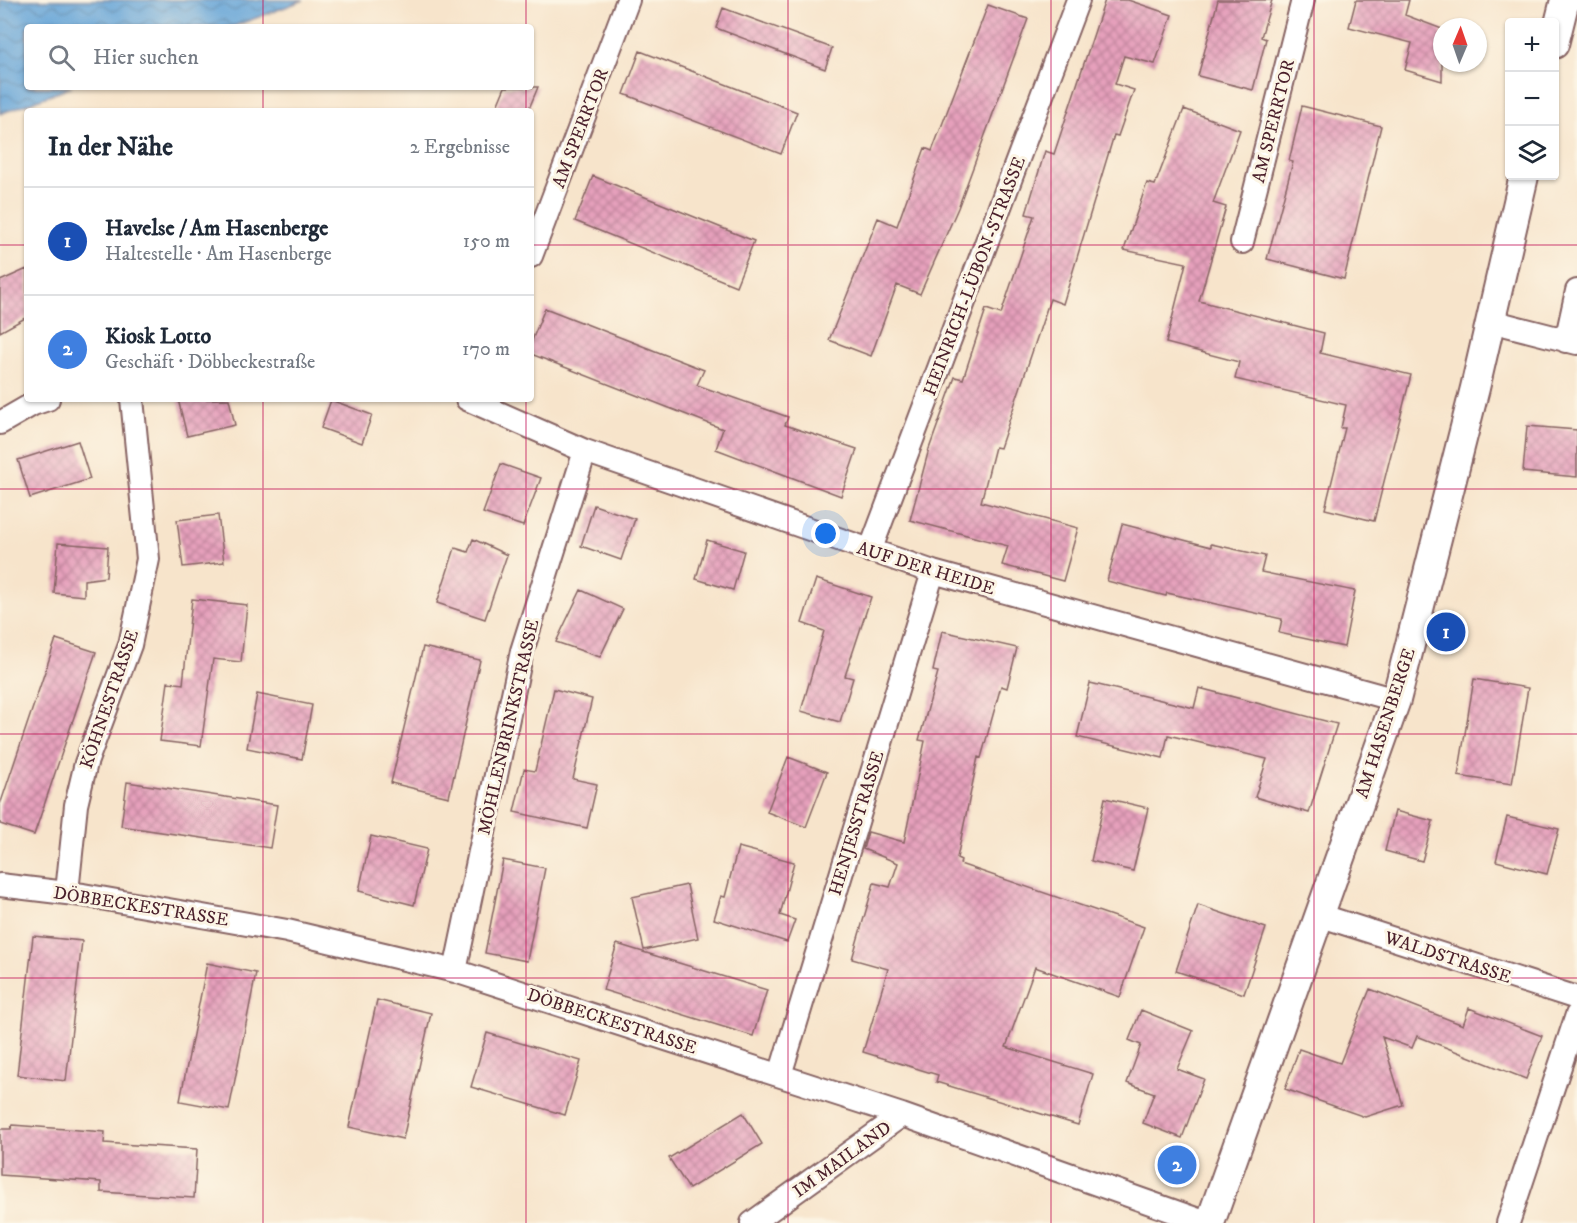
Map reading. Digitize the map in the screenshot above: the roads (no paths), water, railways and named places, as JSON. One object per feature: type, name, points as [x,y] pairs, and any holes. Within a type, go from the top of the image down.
[{"type":"street","name":"AM SPERRTOR","points":[[534,248],[628,0]]},
{"type":"street","name":"HEINRICH-LÜBON-STRASSE","points":[[870,551],[1078,0]]},
{"type":"street","name":"AM SPERRTOR","points":[[1242,242],[1303,0]]},
{"type":"street","points":[[1559,24],[1565,0]]},
{"type":"street","name":"AM HASENBERGE","points":[[1208,1223],[1396,700],[1491,321],[1523,180]]},
{"type":"street","points":[[1491,321],[1572,342],[1577,291]]},
{"type":"street","points":[[0,423],[39,402]]},
{"type":"street","name":"KÖHNESTRASSE","points":[[67,892],[76,805],[86,763],[130,645],[148,559],[132,402]]},
{"type":"street","name":"AUF DER HEIDE","points":[[477,402],[585,451],[933,572],[1396,700]]},
{"type":"street","name":"MÖHLENBRINKSTRASSE","points":[[455,971],[522,651],[585,451]]},
{"type":"street","name":"HENJESSTRASSE","points":[[780,1075],[933,572]]},
{"type":"street","name":"DÖBBECKESTRASSE","points":[[0,885],[67,892],[287,931],[455,971],[780,1075],[1208,1223]]},
{"type":"street","name":"WALDSTRASSE","points":[[1319,915],[1577,998]]},
{"type":"street","points":[[1508,1223],[1577,1015]]},
{"type":"street","name":"IM MAILAND","points":[[752,1223],[902,1116]]},
{"type":"water","points":[[0,0],[304,0],[240,24],[24,24],[24,90],[64,90],[0,114]]},
{"type":"place","name":"Havelse / Am Hasenberge","points":[[1446,632]]},
{"type":"place","name":"Kiosk Lotto","points":[[1177,1165]]}]
